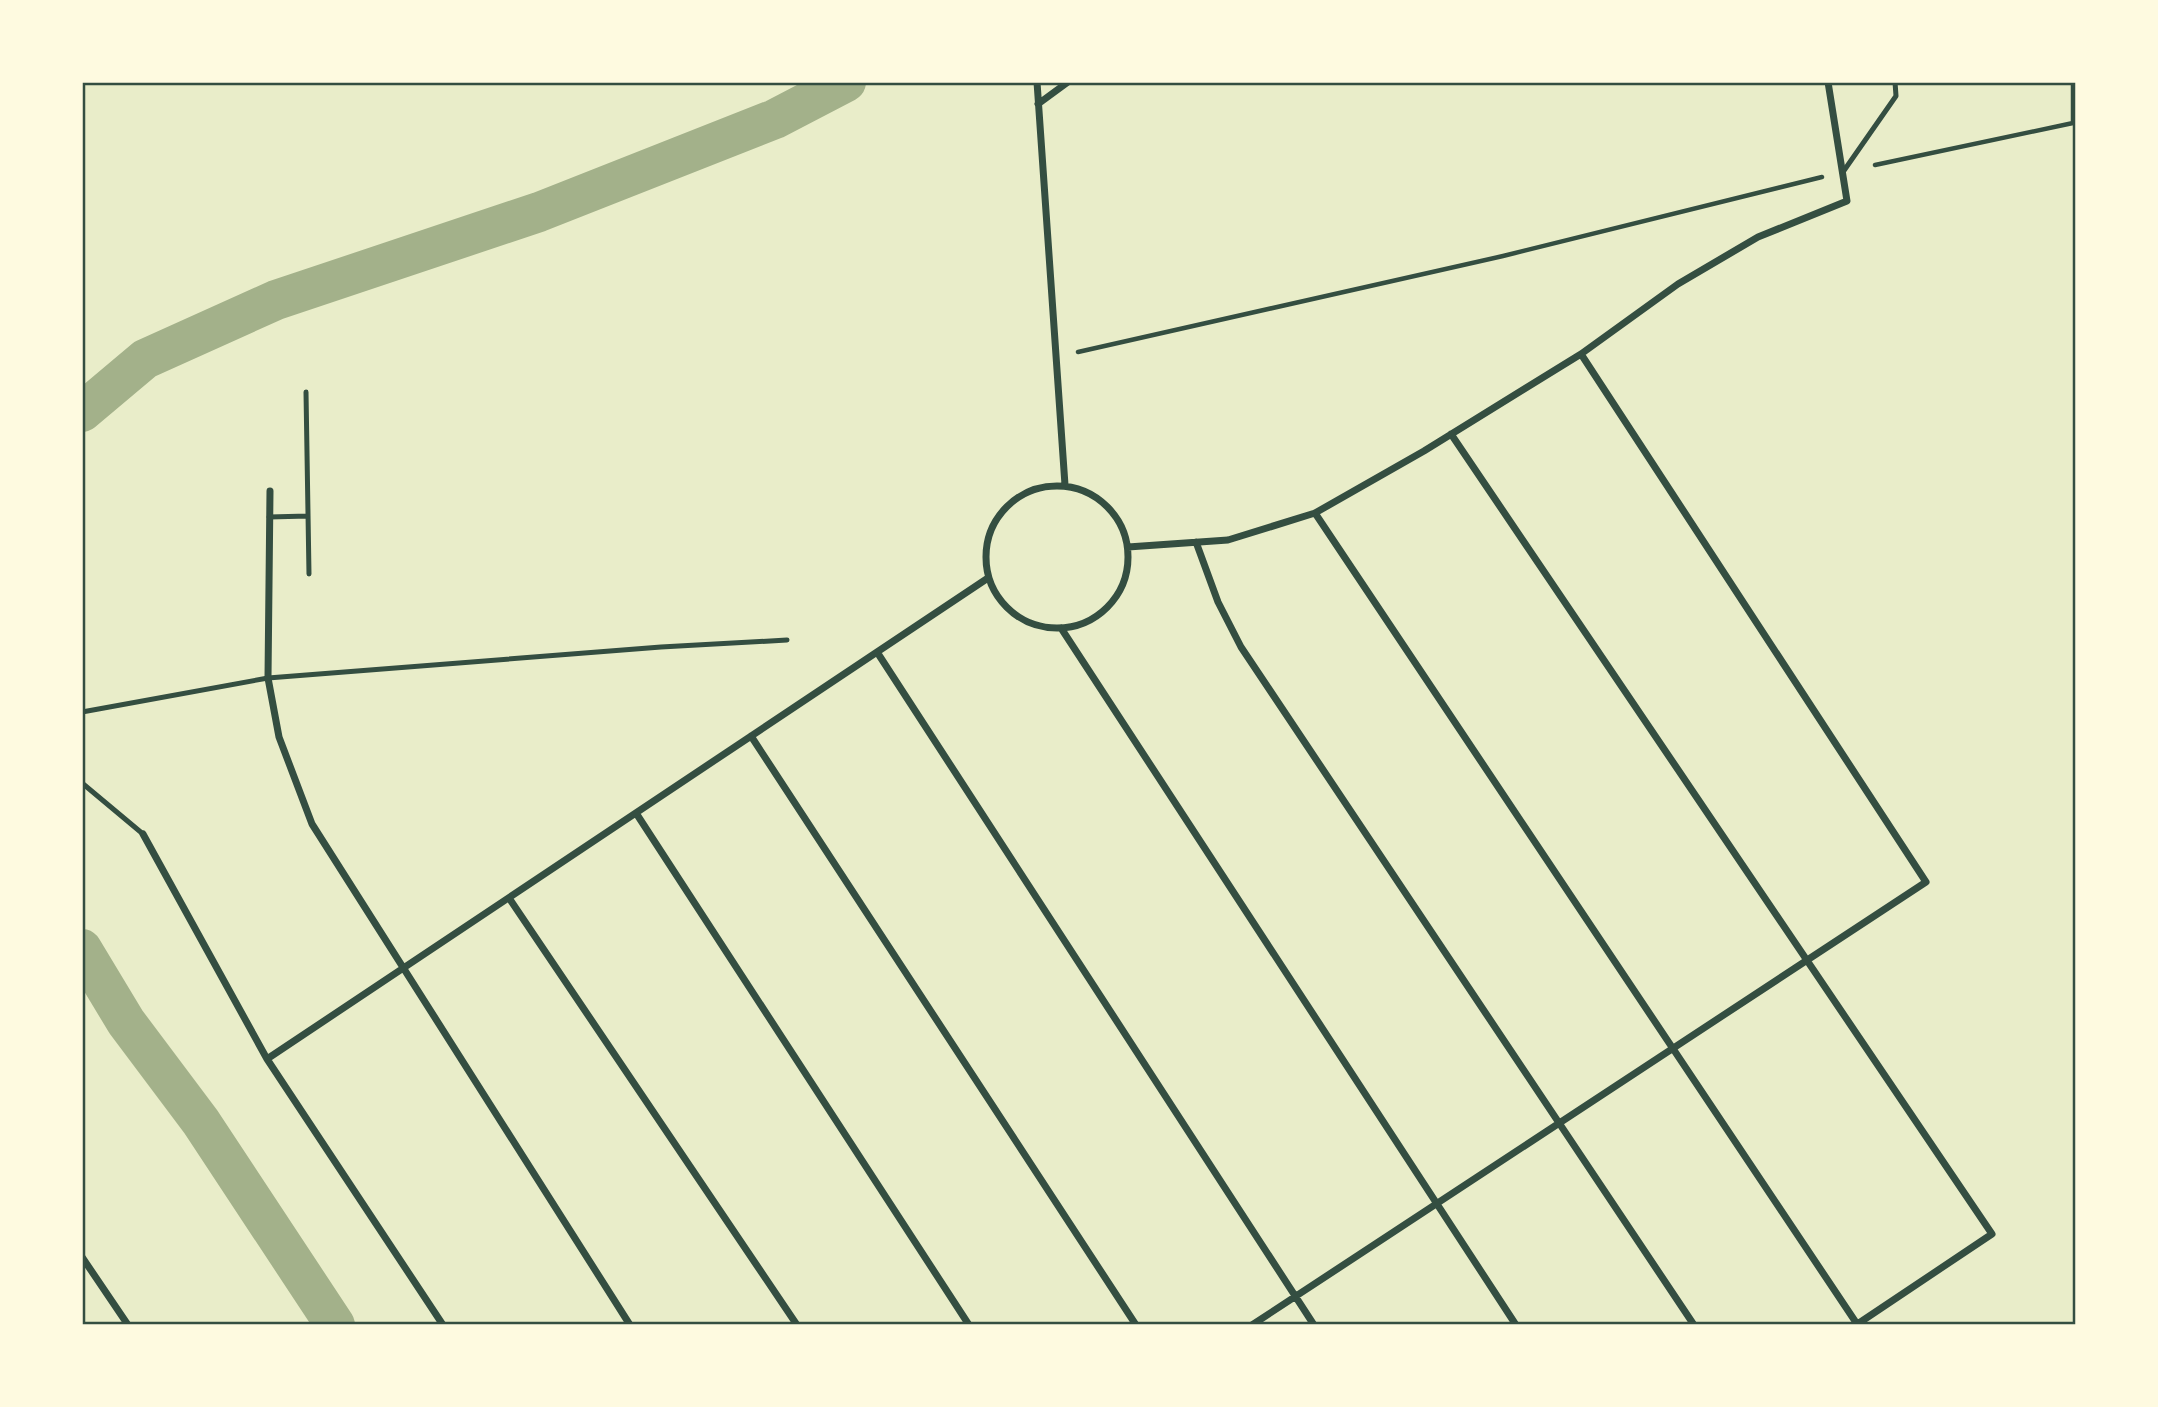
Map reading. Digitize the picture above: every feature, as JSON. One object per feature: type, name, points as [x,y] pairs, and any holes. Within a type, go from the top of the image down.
[{"type":"street","points":[[1037,82],[1065,485]]},
{"type":"street","points":[[1038,104],[1068,82]]},
{"type":"street","points":[[1128,547],[1228,540],[1315,513],[1581,354],[1678,284],[1758,237],[1847,201],[1828,82]]},
{"type":"street","points":[[1252,1325],[1926,882],[1581,354]]},
{"type":"street","points":[[1315,513],[1856,1324],[1992,1234],[1451,434]]},
{"type":"street","points":[[1065,485],[1088,492],[1107,506],[1121,524],[1128,547],[1127,571],[1119,593],[1104,611],[1083,624],[1061,628],[1037,626],[1016,616],[999,599],[988,578],[985,554],[990,531],[1002,511],[1020,495],[1041,486],[1065,485]]},
{"type":"street","points":[[270,491],[268,678],[279,737],[312,824],[630,1325]]},
{"type":"street","points":[[1196,542],[1217,603],[1241,647],[1694,1325]]},
{"type":"street","points":[[267,1059],[988,578]]},
{"type":"street","points":[[1061,628],[1516,1325]]},
{"type":"street","points":[[877,652],[1314,1325]]},
{"type":"street","points":[[751,736],[1136,1325]]},
{"type":"street","points":[[636,813],[969,1325]]},
{"type":"street","points":[[142,834],[267,1059],[443,1325]]},
{"type":"street","points":[[509,898],[797,1325]]},
{"type":"street","points":[[82,1257],[128,1325]]},
{"type":"lane","points":[[1843,172],[1896,96],[1895,82]]},
{"type":"lane","points":[[306,392],[309,574]]},
{"type":"lane","points":[[269,517],[308,516]]},
{"type":"lane","points":[[82,712],[268,678],[661,646],[787,640]]},
{"type":"lane","points":[[82,783],[142,834]]},
{"type":"path","points":[[1056,357],[1503,256],[1843,172],[2074,123],[2073,82]]},
{"type":"waterway","points":[[82,412],[145,359],[276,300],[539,212],[775,119],[846,82]]},
{"type":"waterway","points":[[82,949],[126,1022],[201,1122],[335,1325]]}]
